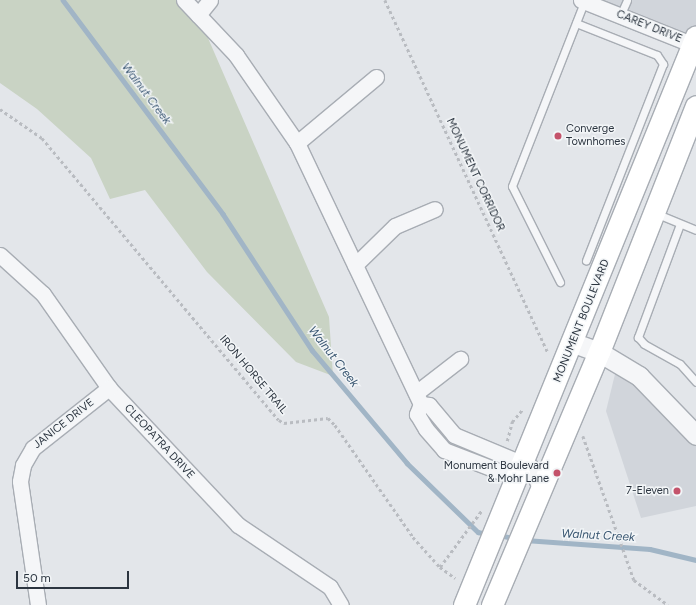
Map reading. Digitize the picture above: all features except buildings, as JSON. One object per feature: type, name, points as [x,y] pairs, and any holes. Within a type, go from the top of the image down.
[{"type":"main road","name":"MONUMENT BOULEVARD","points":[[464,605],[477,571],[495,504],[520,470],[574,343],[695,42]]},
{"type":"main road","points":[[492,605],[531,509],[599,352],[696,106]]},
{"type":"street","points":[[184,0],[236,55],[297,143],[418,398],[429,405],[454,435],[520,470],[531,467],[540,488]]},
{"type":"street","points":[[198,15],[210,0]]},
{"type":"street","name":"CAREY DRIVE","points":[[582,1],[695,42]]},
{"type":"street","points":[[297,143],[376,78]]},
{"type":"street","points":[[355,264],[395,226],[435,209]]},
{"type":"street","name":"CLEOPATRA DRIVE","points":[[0,255],[43,294],[109,388],[238,525],[330,587],[341,605]]},
{"type":"street","points":[[574,343],[599,352],[652,386],[696,435]]},
{"type":"street","points":[[418,398],[460,359]]},
{"type":"street","name":"JANICE DRIVE","points":[[38,605],[20,481],[22,465],[33,448],[109,388]]},
{"type":"lane","points":[[620,16],[627,0]]},
{"type":"lane","points":[[560,282],[512,186],[576,23],[582,1]]},
{"type":"lane","points":[[576,23],[657,55],[663,64],[586,260]]},
{"type":"lane","points":[[655,213],[696,230]]},
{"type":"lane","points":[[680,224],[638,336],[644,344],[680,364],[696,382]]},
{"type":"path","name":"MONUMENT CORRIDOR","points":[[385,0],[549,357]]},
{"type":"path","name":"IRON HORSE TRAIL","points":[[0,108],[42,138],[279,420],[284,423],[328,418],[413,537],[440,567],[459,542],[495,504]]},
{"type":"path","points":[[581,431],[634,580],[668,605]]},
{"type":"shaded area","points":[[581,0],[696,0],[696,36],[693,44]]},
{"type":"shaded area","points":[[616,370],[629,377],[696,442],[696,506],[641,518],[606,411]]},
{"type":"green space","points":[[0,0],[184,0],[198,15],[329,317],[333,376],[296,362],[207,272],[145,190],[110,199],[91,158],[37,109],[0,83]]},
{"type":"waterway","name":"Walnut Creek","points":[[63,0],[223,214],[312,350],[407,463],[478,532],[487,534]]},
{"type":"waterway","name":"Walnut Creek","points":[[498,535],[514,538]]},
{"type":"waterway","name":"Walnut Creek","points":[[525,540],[650,549],[696,560]]},
{"type":"place","name":"Converge Townhomes","points":[[558,136]]},
{"type":"place","name":"Monument Boulevard & Mohr Lane","points":[[557,473]]},
{"type":"place","name":"7-Eleven","points":[[677,491]]}]
